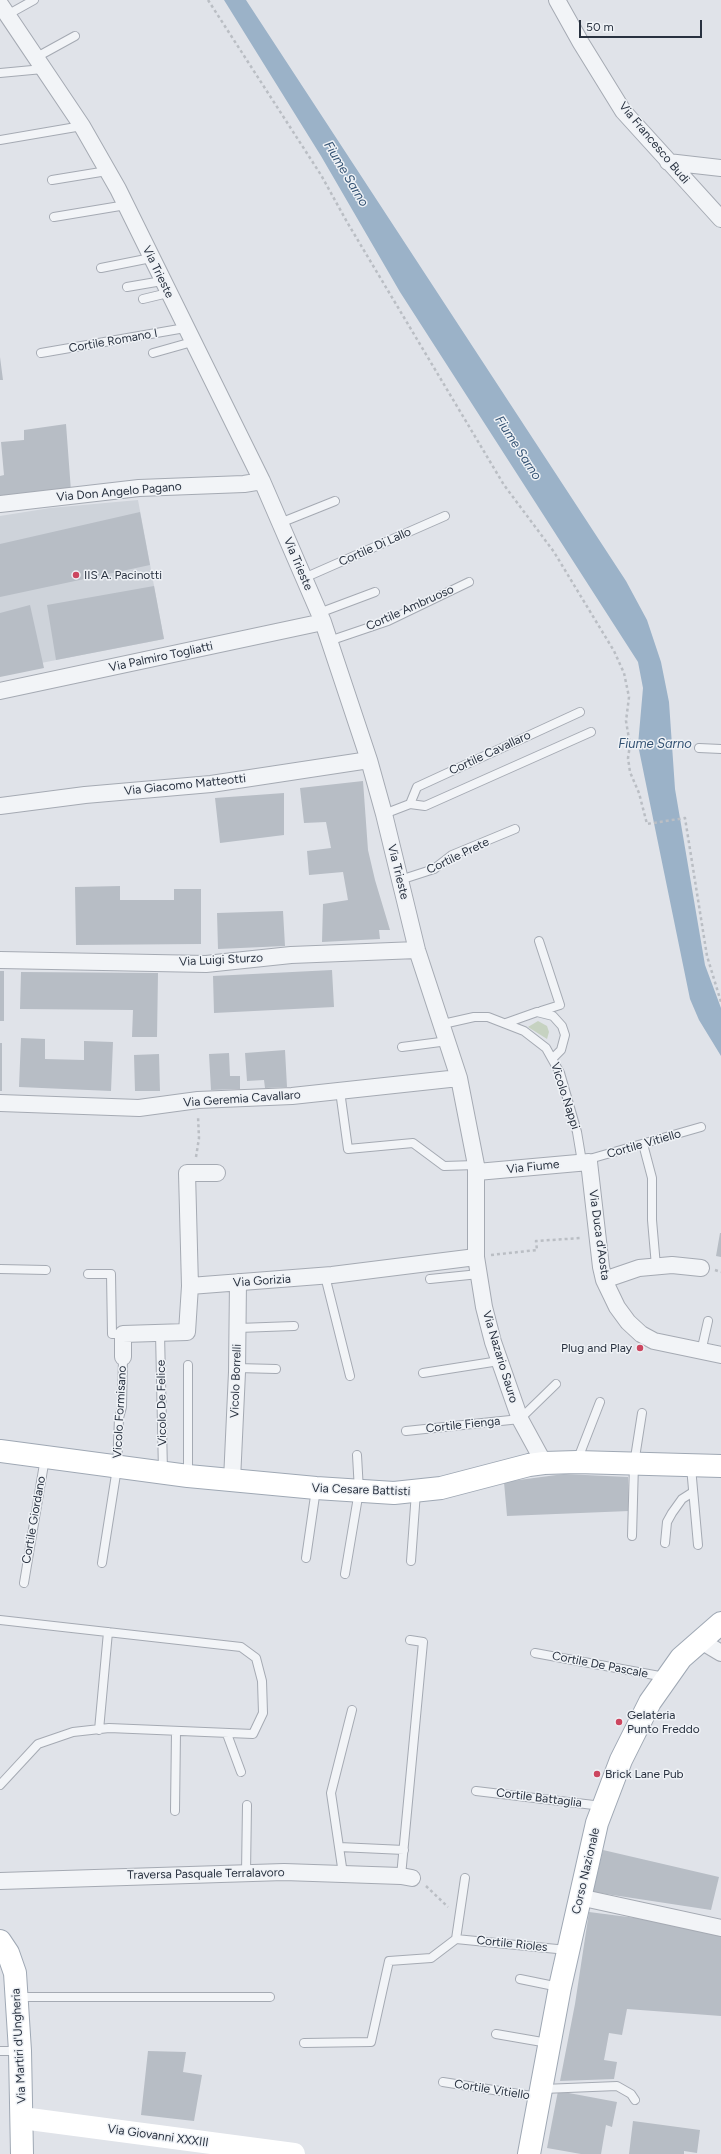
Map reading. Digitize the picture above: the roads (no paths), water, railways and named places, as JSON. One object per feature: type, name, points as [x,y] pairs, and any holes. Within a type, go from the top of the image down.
[{"type":"main road","name":"Via Cesare Battisti","points":[[0,1451],[116,1468],[358,1491],[416,1492],[441,1488],[529,1465],[544,1463],[576,1462],[721,1466]]},
{"type":"main road","name":"Corso Nazionale","points":[[531,2154],[560,1987],[579,1897],[597,1823],[603,1806],[621,1760],[650,1702],[666,1677],[681,1658],[721,1623]]},
{"type":"main road","name":"Via Martiri d'Ungheria","points":[[3,1949],[15,1974],[16,1997],[10,2051],[22,2118],[22,2154]]},
{"type":"main road","name":"Via Giovanni XXXIII","points":[[22,2118],[294,2154]]},
{"type":"street","name":"Via Francesco Budi","points":[[557,0],[581,43],[623,110],[668,162],[721,219]]},
{"type":"street","name":"Via Trieste","points":[[3,9],[82,126],[126,205],[185,328],[262,481],[321,618],[369,760],[384,814],[417,950],[443,1024],[459,1078],[477,1169]]},
{"type":"street","points":[[668,162],[721,168]]},
{"type":"street","name":"Via Don Angelo Pagano","points":[[0,504],[139,488],[244,484],[262,481]]},
{"type":"street","name":"Via Palmiro Togliatti","points":[[0,691],[321,618]]},
{"type":"street","name":"Via Giacomo Matteotti","points":[[0,806],[85,795],[211,784],[369,760]]},
{"type":"street","name":"Via Luigi Sturzo","points":[[0,960],[206,964],[291,955],[417,950]]},
{"type":"street","name":"Via Geremia Cavallaro","points":[[0,1103],[139,1108],[198,1100],[292,1096],[459,1078]]},
{"type":"street","name":"Via Fiume","points":[[477,1169],[586,1162]]},
{"type":"street","name":"Via Duca d'Aosta","points":[[586,1162],[604,1280],[617,1307],[628,1322],[642,1334],[654,1341],[721,1355]]},
{"type":"street","name":"Via Nazario Sauro","points":[[477,1169],[476,1257],[484,1307],[500,1361],[520,1419],[544,1463]]},
{"type":"street","points":[[123,1357],[123,1334],[187,1332],[190,1286],[187,1173],[217,1173]]},
{"type":"street","name":"Via Gorizia","points":[[190,1286],[325,1276],[476,1257]]},
{"type":"street","points":[[604,1280],[639,1268],[672,1265],[701,1268]]},
{"type":"street","name":"Vicolo Borrelli","points":[[232,1480],[237,1368],[238,1282]]},
{"type":"street","points":[[701,1641],[721,1653]]},
{"type":"street","name":"Traversa Pasquale Terralavoro","points":[[0,1881],[246,1873],[343,1874],[406,1877]]},
{"type":"street","points":[[579,1897],[721,1928]]},
{"type":"lane","points":[[3,9],[34,0]]},
{"type":"lane","points":[[0,73],[39,64],[75,36]]},
{"type":"lane","points":[[0,140],[82,126]]},
{"type":"lane","points":[[52,180],[107,171]]},
{"type":"lane","points":[[54,217],[126,205]]},
{"type":"lane","points":[[101,268],[151,258]]},
{"type":"lane","points":[[127,287],[165,287]]},
{"type":"lane","points":[[143,299],[165,287]]},
{"type":"lane","name":"Cortile Romano I","points":[[40,353],[185,328]]},
{"type":"lane","points":[[153,353],[192,342]]},
{"type":"lane","points":[[280,523],[336,501]]},
{"type":"lane","name":"Cortile Di Lallo","points":[[304,578],[446,516]]},
{"type":"lane","name":"Cortile Ambruoso","points":[[329,641],[388,621],[468,582]]},
{"type":"lane","points":[[321,618],[375,592]]},
{"type":"lane","name":"Cortile Cavallaro","points":[[410,804],[417,787],[580,712]]},
{"type":"lane","name":"Cortile Cavallaro","points":[[384,814],[410,804],[425,806],[591,732]]},
{"type":"lane","points":[[699,748],[721,749]]},
{"type":"lane","name":"Cortile Prete","points":[[400,880],[434,869],[452,855],[515,829]]},
{"type":"lane","points":[[506,1023],[560,1005],[540,941]]},
{"type":"lane","points":[[537,1012],[553,1016],[560,1022],[564,1030],[563,1044],[553,1058]]},
{"type":"lane","name":"Vicolo Nappi","points":[[443,1024],[474,1017],[488,1017],[506,1023],[532,1036],[546,1048],[553,1058],[560,1073],[586,1162]]},
{"type":"lane","points":[[402,1046],[448,1041]]},
{"type":"lane","points":[[340,1090],[348,1149],[413,1144],[444,1166],[477,1169]]},
{"type":"lane","name":"Cortile Vitiello","points":[[586,1162],[594,1158],[701,1127]]},
{"type":"lane","points":[[643,1144],[652,1178],[652,1220],[656,1266]]},
{"type":"lane","points":[[0,1269],[46,1270]]},
{"type":"lane","points":[[88,1274],[111,1274],[112,1334],[123,1334]]},
{"type":"lane","points":[[430,1279],[479,1274]]},
{"type":"lane","points":[[325,1276],[350,1376]]},
{"type":"lane","points":[[701,1352],[708,1321]]},
{"type":"lane","points":[[238,1328],[294,1326]]},
{"type":"lane","name":"Vicolo De Felice","points":[[160,1333],[163,1473]]},
{"type":"lane","name":"Vicolo Formisano","points":[[102,1563],[116,1468],[119,1418],[122,1407],[123,1357]]},
{"type":"lane","points":[[423,1373],[500,1361]]},
{"type":"lane","points":[[188,1365],[188,1476]]},
{"type":"lane","points":[[237,1368],[276,1369]]},
{"type":"lane","points":[[520,1419],[556,1384]]},
{"type":"lane","points":[[576,1462],[600,1402]]},
{"type":"lane","points":[[632,1536],[634,1464],[642,1413]]},
{"type":"lane","name":"Cortile Fienga","points":[[406,1431],[520,1419]]},
{"type":"lane","points":[[345,1574],[358,1491],[357,1455]]},
{"type":"lane","name":"Cortile Giordano","points":[[24,1583],[45,1458]]},
{"type":"lane","points":[[691,1466],[698,1545]]},
{"type":"lane","points":[[306,1558],[316,1488]]},
{"type":"lane","points":[[411,1561],[416,1492]]},
{"type":"lane","points":[[665,1543],[667,1522],[682,1499],[693,1492]]},
{"type":"lane","points":[[0,1620],[241,1647],[256,1658],[262,1681],[263,1713],[253,1734],[99,1730],[72,1732],[38,1744],[0,1785]]},
{"type":"lane","points":[[99,1730],[108,1632]]},
{"type":"lane","points":[[406,1877],[404,1850],[423,1642],[410,1640]]},
{"type":"lane","name":"Cortile De Pascale","points":[[535,1653],[666,1677]]},
{"type":"lane","points":[[343,1874],[331,1793],[352,1710]]},
{"type":"lane","points":[[175,1810],[176,1732]]},
{"type":"lane","points":[[227,1734],[241,1772]]},
{"type":"lane","name":"Cortile Battaglia","points":[[476,1791],[603,1806]]},
{"type":"lane","points":[[246,1873],[247,1805]]},
{"type":"lane","points":[[339,1847],[404,1850]]},
{"type":"lane","points":[[304,2043],[371,2042],[389,1961],[431,1958],[456,1939],[465,1878]]},
{"type":"lane","name":"Cortile Rioles","points":[[456,1939],[568,1950]]},
{"type":"lane","points":[[520,1979],[560,1987]]},
{"type":"lane","points":[[16,1997],[270,1997]]},
{"type":"lane","points":[[496,2034],[551,2044]]},
{"type":"lane","name":"Cortile Vitiello","points":[[443,2082],[542,2093],[617,2086],[627,2091],[635,2100]]},
{"type":"water","name":"Fiume Sarno","points":[[224,0],[246,0],[626,581],[647,620],[661,662],[669,702],[675,789],[705,965],[721,1008],[721,1056],[699,1020],[690,999],[638,745],[643,688],[638,662],[400,292],[321,156]]},
{"type":"place","name":"IIS A. Pacinotti","points":[[76,575]]},
{"type":"place","name":"Plug and Play","points":[[640,1348]]},
{"type":"place","name":"Gelateria Punto Freddo","points":[[619,1722]]},
{"type":"place","name":"Brick Lane Pub","points":[[597,1774]]}]
